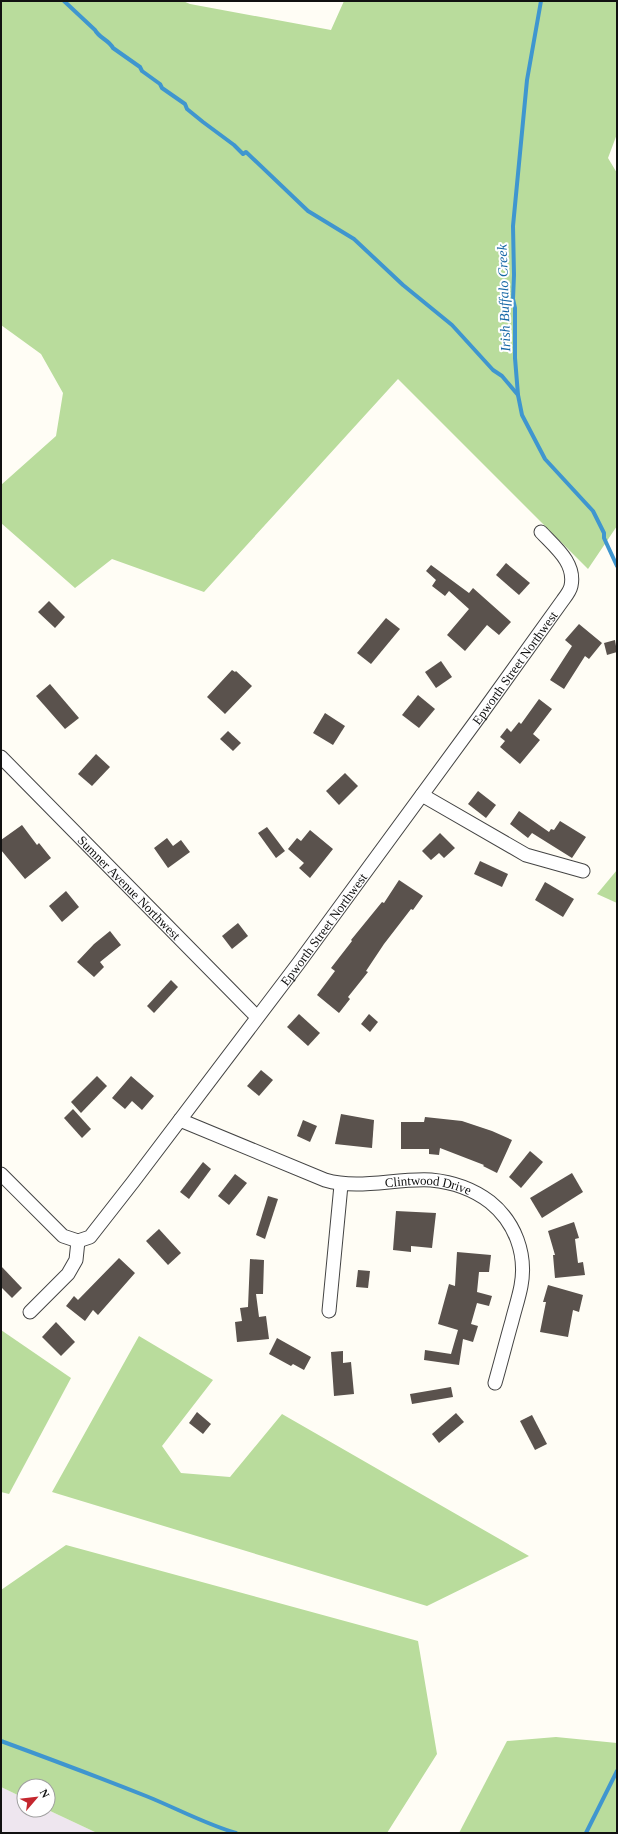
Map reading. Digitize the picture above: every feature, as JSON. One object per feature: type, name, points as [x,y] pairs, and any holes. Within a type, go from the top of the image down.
[{"type":"street","name":"Epworth Street Northwest","points":[[78,1241],[90,1237],[298,964],[484,711],[571,587],[572,571],[565,558],[541,532]]},
{"type":"street","name":"Sumner Avenue Northwest","points":[[1,757],[257,1017]]},
{"type":"street","points":[[422,795],[526,855],[583,871]]},
{"type":"street","name":"Clintwood Drive","points":[[180,1120],[325,1180],[341,1185],[430,1180],[452,1183],[478,1193],[498,1209],[514,1231],[520,1243],[523,1268],[522,1286],[495,1383]]},
{"type":"street","points":[[1,1174],[63,1236],[78,1241],[76,1260],[68,1274],[30,1312]]},
{"type":"street","points":[[330,1311],[341,1185]]},
{"type":"shaded area","points":[[1,1787],[16,1794],[16,1818],[56,1818],[56,1814],[97,1833],[1,1833]]},
{"type":"green space","points":[[1,1],[183,1],[190,4],[331,30],[344,1],[617,1],[617,134],[608,158],[617,173],[617,526],[588,569],[398,379],[204,592],[112,559],[75,588],[1,523],[1,485],[56,436],[63,393],[41,354],[1,325]]},
{"type":"green space","points":[[617,870],[617,903],[597,894]]},
{"type":"green space","points":[[1,1330],[71,1378],[9,1494],[1,1492]]},
{"type":"green space","points":[[139,1336],[213,1380],[162,1446],[181,1473],[230,1477],[282,1414],[529,1556],[427,1606],[52,1492]]},
{"type":"green space","points":[[66,1545],[418,1641],[437,1754],[387,1833],[97,1833],[56,1814],[56,1778],[16,1778],[16,1794],[1,1787],[1,1590]]},
{"type":"green space","points":[[556,1737],[617,1743],[616,1833],[459,1833],[507,1741]]},
{"type":"building","points":[[506,563],[530,583],[519,595],[496,575]]},
{"type":"building","points":[[431,565],[469,593],[473,588],[511,622],[499,635],[487,625],[465,651],[447,635],[469,609],[449,591],[445,596],[432,586],[436,580],[426,571]]},
{"type":"building","points":[[49,601],[65,617],[55,628],[38,612]]},
{"type":"building","points":[[386,618],[400,629],[371,664],[357,653]]},
{"type":"building","points":[[579,624],[602,643],[589,659],[585,656],[564,689],[550,680],[572,646],[565,640]]},
{"type":"building","points":[[615,640],[617,652],[607,655],[604,643]]},
{"type":"building","points":[[441,661],[452,677],[436,688],[425,672]]},
{"type":"building","points":[[232,670],[235,672],[236,671],[252,686],[225,714],[207,697]]},
{"type":"building","points":[[50,684],[79,718],[65,729],[36,696]]},
{"type":"building","points":[[418,695],[435,709],[419,728],[402,715]]},
{"type":"building","points":[[539,699],[552,709],[533,734],[540,740],[520,764],[500,747],[505,741],[500,737],[507,728],[511,732],[519,722],[521,724]]},
{"type":"building","points":[[325,713],[345,726],[333,745],[313,733]]},
{"type":"building","points":[[228,731],[241,743],[233,751],[220,739]]},
{"type":"building","points":[[96,754],[110,767],[92,786],[78,774]]},
{"type":"building","points":[[345,773],[358,786],[339,805],[326,791]]},
{"type":"building","points":[[478,791],[496,805],[486,818],[468,804]]},
{"type":"building","points":[[519,811],[549,832],[551,829],[554,830],[560,821],[586,837],[572,858],[532,833],[528,838],[510,824]]},
{"type":"building","points":[[22,825],[37,845],[39,843],[51,858],[25,879],[1,850],[1,840]]},
{"type":"building","points":[[267,827],[285,851],[276,858],[258,833]]},
{"type":"building","points":[[310,830],[333,849],[310,878],[299,868],[304,863],[288,849],[297,838],[301,841]]},
{"type":"building","points":[[440,833],[455,848],[444,858],[439,853],[431,860],[422,851]]},
{"type":"building","points":[[167,838],[173,846],[181,840],[190,852],[168,868],[154,848]]},
{"type":"building","points":[[480,861],[508,874],[502,887],[474,874]]},
{"type":"building","points":[[399,880],[423,896],[384,944],[366,971],[368,972],[348,997],[350,999],[339,1013],[317,995],[335,971],[331,968],[352,941],[351,940],[382,902],[384,903]]},
{"type":"building","points":[[545,882],[574,899],[563,917],[535,900]]},
{"type":"building","points":[[66,891],[79,907],[62,922],[49,906]]},
{"type":"building","points":[[238,923],[248,936],[232,949],[222,936]]},
{"type":"building","points":[[110,931],[121,945],[100,962],[104,967],[94,977],[77,962],[94,944]]},
{"type":"building","points":[[171,980],[178,987],[154,1013],[147,1006]]},
{"type":"building","points":[[299,1014],[320,1033],[308,1046],[287,1027]]},
{"type":"building","points":[[369,1014],[378,1022],[370,1032],[361,1024]]},
{"type":"building","points":[[261,1070],[273,1080],[259,1096],[247,1086]]},
{"type":"building","points":[[97,1076],[107,1086],[81,1113],[71,1102]]},
{"type":"building","points":[[131,1076],[154,1096],[142,1110],[132,1101],[125,1109],[112,1098]]},
{"type":"building","points":[[73,1109],[91,1129],[82,1138],[64,1118]]},
{"type":"building","points":[[341,1114],[374,1120],[372,1148],[335,1144]]},
{"type":"building","points":[[425,1117],[462,1121],[492,1131],[512,1140],[497,1173],[483,1166],[484,1165],[440,1148],[439,1155],[429,1154],[429,1149],[401,1149],[401,1122],[424,1122]]},
{"type":"building","points":[[303,1120],[317,1126],[310,1142],[297,1136]]},
{"type":"building","points":[[530,1151],[543,1162],[521,1188],[509,1177]]},
{"type":"building","points":[[203,1162],[211,1169],[189,1199],[180,1192]]},
{"type":"building","points":[[572,1173],[583,1192],[542,1218],[530,1198]]},
{"type":"building","points":[[235,1174],[247,1183],[229,1205],[218,1196]]},
{"type":"building","points":[[268,1196],[278,1199],[265,1239],[256,1235]]},
{"type":"building","points":[[396,1211],[436,1213],[432,1248],[411,1246],[411,1252],[393,1250]]},
{"type":"building","points":[[574,1222],[579,1238],[575,1239],[578,1263],[583,1262],[585,1275],[555,1278],[553,1255],[555,1255],[548,1231]]},
{"type":"building","points":[[159,1229],[181,1253],[168,1265],[146,1241]]},
{"type":"building","points":[[457,1252],[491,1255],[489,1272],[479,1272],[477,1292],[492,1296],[489,1306],[477,1303],[471,1324],[478,1326],[473,1342],[463,1339],[459,1365],[424,1360],[425,1350],[451,1354],[458,1330],[438,1324],[449,1284],[455,1286]]},
{"type":"building","points":[[119,1258],[135,1273],[98,1315],[93,1310],[85,1321],[66,1306],[74,1296],[78,1300]]},
{"type":"building","points":[[250,1259],[264,1260],[263,1294],[256,1294],[259,1317],[266,1316],[269,1339],[237,1342],[235,1322],[242,1321],[240,1308],[248,1307]]},
{"type":"building","points":[[1,1266],[22,1288],[12,1298],[1,1287]]},
{"type":"building","points":[[358,1270],[370,1271],[368,1288],[356,1287]]},
{"type":"building","points":[[548,1285],[583,1295],[579,1312],[573,1310],[568,1337],[540,1332],[546,1302],[543,1302]]},
{"type":"building","points":[[56,1322],[75,1342],[61,1356],[42,1337]]},
{"type":"building","points":[[277,1338],[311,1357],[304,1370],[293,1364],[291,1366],[269,1354]]},
{"type":"building","points":[[343,1351],[343,1363],[351,1362],[354,1394],[334,1396],[331,1352]]},
{"type":"building","points":[[451,1387],[453,1397],[412,1404],[410,1394]]},
{"type":"building","points":[[197,1412],[211,1424],[203,1434],[189,1423]]},
{"type":"building","points":[[456,1413],[464,1422],[439,1443],[432,1434]]},
{"type":"building","points":[[532,1415],[547,1444],[535,1450],[520,1421]]},
{"type":"waterway","points":[[64,1],[113,48],[140,67],[142,71],[160,84],[162,88],[185,104],[187,109],[234,145],[243,154],[246,152],[308,211],[354,239],[403,285],[452,325],[493,370],[502,376],[518,395]]},
{"type":"waterway","name":"Irish Buffalo Creek","points":[[541,1],[527,80],[513,226],[513,299],[515,308],[515,358],[518,395],[522,415],[545,459],[593,511],[604,533],[604,538],[617,566]]},
{"type":"waterway","points":[[1,1741],[128,1789],[213,1825],[236,1833]]},
{"type":"waterway","name":"Irish Buffalo Creek","points":[[586,1833],[617,1771]]}]
